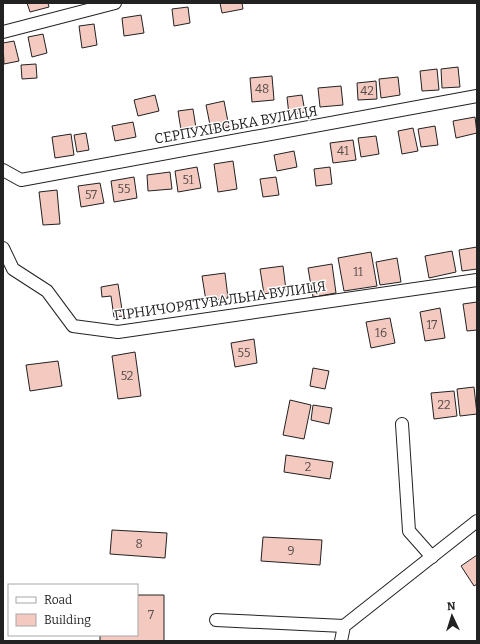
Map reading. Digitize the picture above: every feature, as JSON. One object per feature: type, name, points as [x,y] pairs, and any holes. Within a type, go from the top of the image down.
[{"type":"street","points":[[3,32],[115,3]]},
{"type":"street","name":"СЕРПУХІВСЬКА ВУЛИЦЯ","points":[[3,170],[22,180],[477,96]]},
{"type":"street","name":"ГІРНИЧОРЯТУВАЛЬНА ВУЛИЦЯ","points":[[3,248],[13,269],[47,291],[73,326],[118,332],[477,280]]},
{"type":"street","points":[[402,424],[409,531],[432,557]]},
{"type":"street","points":[[341,641],[344,626],[477,521]]},
{"type":"street","points":[[216,620],[344,626]]},
{"type":"building","points":[[27,3],[48,3],[49,7],[30,12]]},
{"type":"building","points":[[220,3],[242,3],[243,9],[222,13]]},
{"type":"building","points":[[188,7],[190,23],[174,26],[172,9]]},
{"type":"building","points":[[141,15],[144,33],[124,36],[122,18]]},
{"type":"building","points":[[94,24],[97,45],[82,48],[79,26]]},
{"type":"building","points":[[43,34],[47,53],[32,57],[28,37]]},
{"type":"building","points":[[14,41],[19,61],[4,64],[3,43]]},
{"type":"building","points":[[36,64],[37,78],[22,79],[21,65]]},
{"type":"building","points":[[458,67],[460,87],[442,88],[441,69]]},
{"type":"building","points":[[437,69],[439,90],[422,91],[420,71]]},
{"type":"building","points":[[272,76],[274,100],[252,102],[250,78]]},
{"type":"building","points":[[398,77],[400,95],[381,98],[379,79]]},
{"type":"building","points":[[376,81],[377,99],[358,100],[357,83]]},
{"type":"building","points":[[341,86],[343,105],[320,107],[318,88]]},
{"type":"building","points":[[155,95],[159,111],[138,116],[134,100]]},
{"type":"building","points":[[302,95],[305,112],[289,115],[287,97]]},
{"type":"building","points":[[224,101],[229,127],[211,130],[206,105]]},
{"type":"building","points":[[193,109],[196,128],[181,130],[178,111]]},
{"type":"building","points":[[475,117],[477,133],[456,138],[453,121]]},
{"type":"building","points":[[133,122],[136,137],[115,141],[112,126]]},
{"type":"building","points":[[435,126],[438,145],[421,147],[418,129]]},
{"type":"building","points":[[413,128],[418,151],[402,154],[398,131]]},
{"type":"building","points":[[86,133],[89,150],[77,152],[74,135]]},
{"type":"building","points":[[71,134],[74,155],[55,158],[52,137]]},
{"type":"building","points":[[376,136],[379,154],[361,157],[358,138]]},
{"type":"building","points":[[353,140],[356,160],[333,163],[330,143]]},
{"type":"building","points":[[294,151],[297,167],[277,171],[274,155]]},
{"type":"building","points":[[233,161],[237,189],[218,192],[214,164]]},
{"type":"building","points":[[197,167],[201,188],[178,192],[175,171]]},
{"type":"building","points":[[330,167],[332,184],[316,186],[314,169]]},
{"type":"building","points":[[170,172],[172,189],[148,191],[147,175]]},
{"type":"building","points":[[134,177],[137,198],[114,202],[111,181]]},
{"type":"building","points":[[276,177],[279,195],[263,197],[260,179]]},
{"type":"building","points":[[100,183],[104,203],[81,207],[78,186]]},
{"type":"building","points":[[57,190],[60,224],[43,225],[39,192]]},
{"type":"building","points":[[477,247],[477,269],[462,271],[459,250]]},
{"type":"building","points":[[452,251],[456,272],[429,278],[425,256]]},
{"type":"building","points":[[371,252],[377,286],[344,291],[338,258]]},
{"type":"building","points":[[397,258],[401,282],[380,285],[376,262]]},
{"type":"building","points":[[332,264],[336,293],[313,297],[308,268]]},
{"type":"building","points":[[283,266],[286,290],[264,294],[260,269]]},
{"type":"building","points":[[225,273],[228,298],[206,301],[202,276]]},
{"type":"building","points":[[118,284],[123,316],[114,317],[111,296],[102,297],[101,287]]},
{"type":"building","points":[[477,302],[477,330],[467,331],[463,304]]},
{"type":"building","points":[[440,308],[445,338],[425,341],[420,312]]},
{"type":"building","points":[[390,318],[395,343],[371,348],[366,322]]},
{"type":"building","points":[[254,339],[257,363],[235,367],[231,343]]},
{"type":"building","points":[[135,352],[141,396],[118,399],[112,356]]},
{"type":"building","points":[[58,361],[62,386],[30,391],[26,365]]},
{"type":"building","points":[[313,368],[329,371],[325,389],[310,386]]},
{"type":"building","points":[[474,387],[477,414],[460,416],[457,389]]},
{"type":"building","points":[[454,391],[457,416],[434,419],[431,393]]},
{"type":"building","points":[[290,400],[311,405],[304,439],[283,435]]},
{"type":"building","points":[[313,405],[332,408],[329,424],[311,420]]},
{"type":"building","points":[[286,455],[333,462],[330,479],[284,472]]},
{"type":"building","points":[[112,530],[167,533],[165,558],[110,554]]},
{"type":"building","points":[[263,537],[322,540],[320,565],[261,561]]},
{"type":"building","points":[[477,555],[477,584],[474,586],[461,566]]},
{"type":"building","points":[[138,595],[164,595],[164,641],[100,641],[100,636],[138,636]]}]
